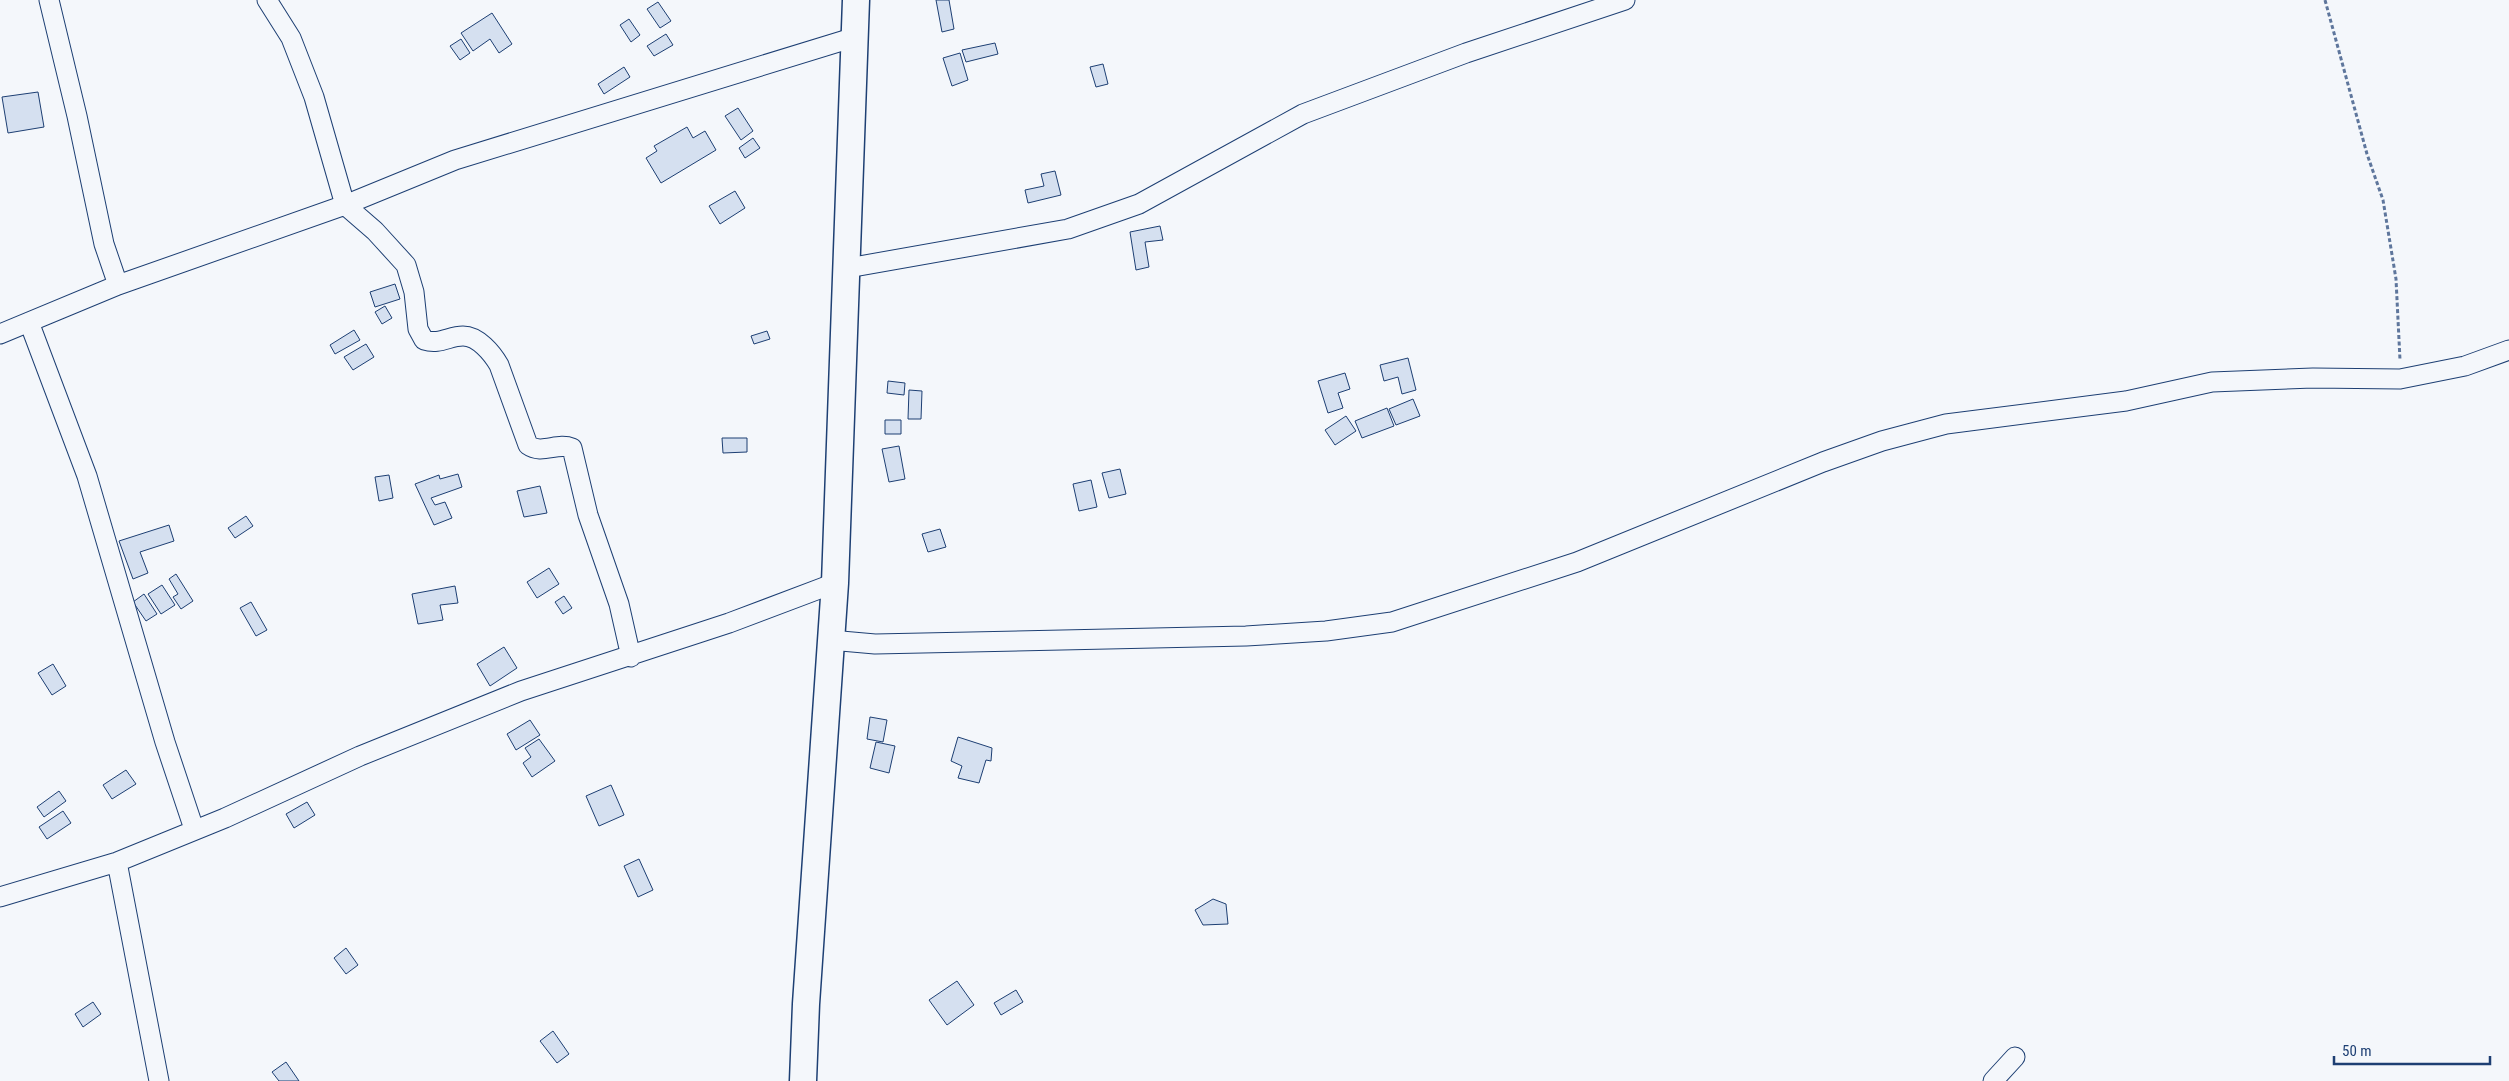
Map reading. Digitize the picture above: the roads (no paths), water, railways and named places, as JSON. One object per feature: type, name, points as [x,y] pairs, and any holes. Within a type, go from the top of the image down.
[{"type":"main road","points":[[803,1081],[806,1004],[834,583],[848,268],[856,0]]},
{"type":"street","points":[[49,0],[78,116],[104,244],[118,285]]},
{"type":"street","points":[[267,0],[291,38],[314,97],[345,205],[375,231],[406,265],[414,292],[418,329],[424,340],[433,343],[462,336],[472,338],[492,354],[499,365],[528,445],[539,450],[562,446],[572,448],[588,515],[619,604],[631,657]]},
{"type":"street","points":[[848,268],[1068,229],[1096,220],[1139,204],[1179,184],[1304,114],[1466,53],[1625,0]]},
{"type":"street","points":[[0,334],[118,285],[345,205],[455,160],[855,37]]},
{"type":"street","points":[[29,322],[86,476],[165,742],[194,830]]},
{"type":"street","points":[[830,640],[875,644],[1246,636],[1326,631],[1392,622],[1577,562],[1832,459],[1882,441],[1946,424],[2126,401],[2212,382],[2313,378],[2400,379],[2464,366],[2509,350]]},
{"type":"street","points":[[0,897],[117,862],[234,814],[360,756],[512,694],[631,657],[804,596],[834,583]]},
{"type":"street","points":[[117,862],[159,1081]]},
{"type":"street","points":[[1993,1081],[2015,1057]]}]
